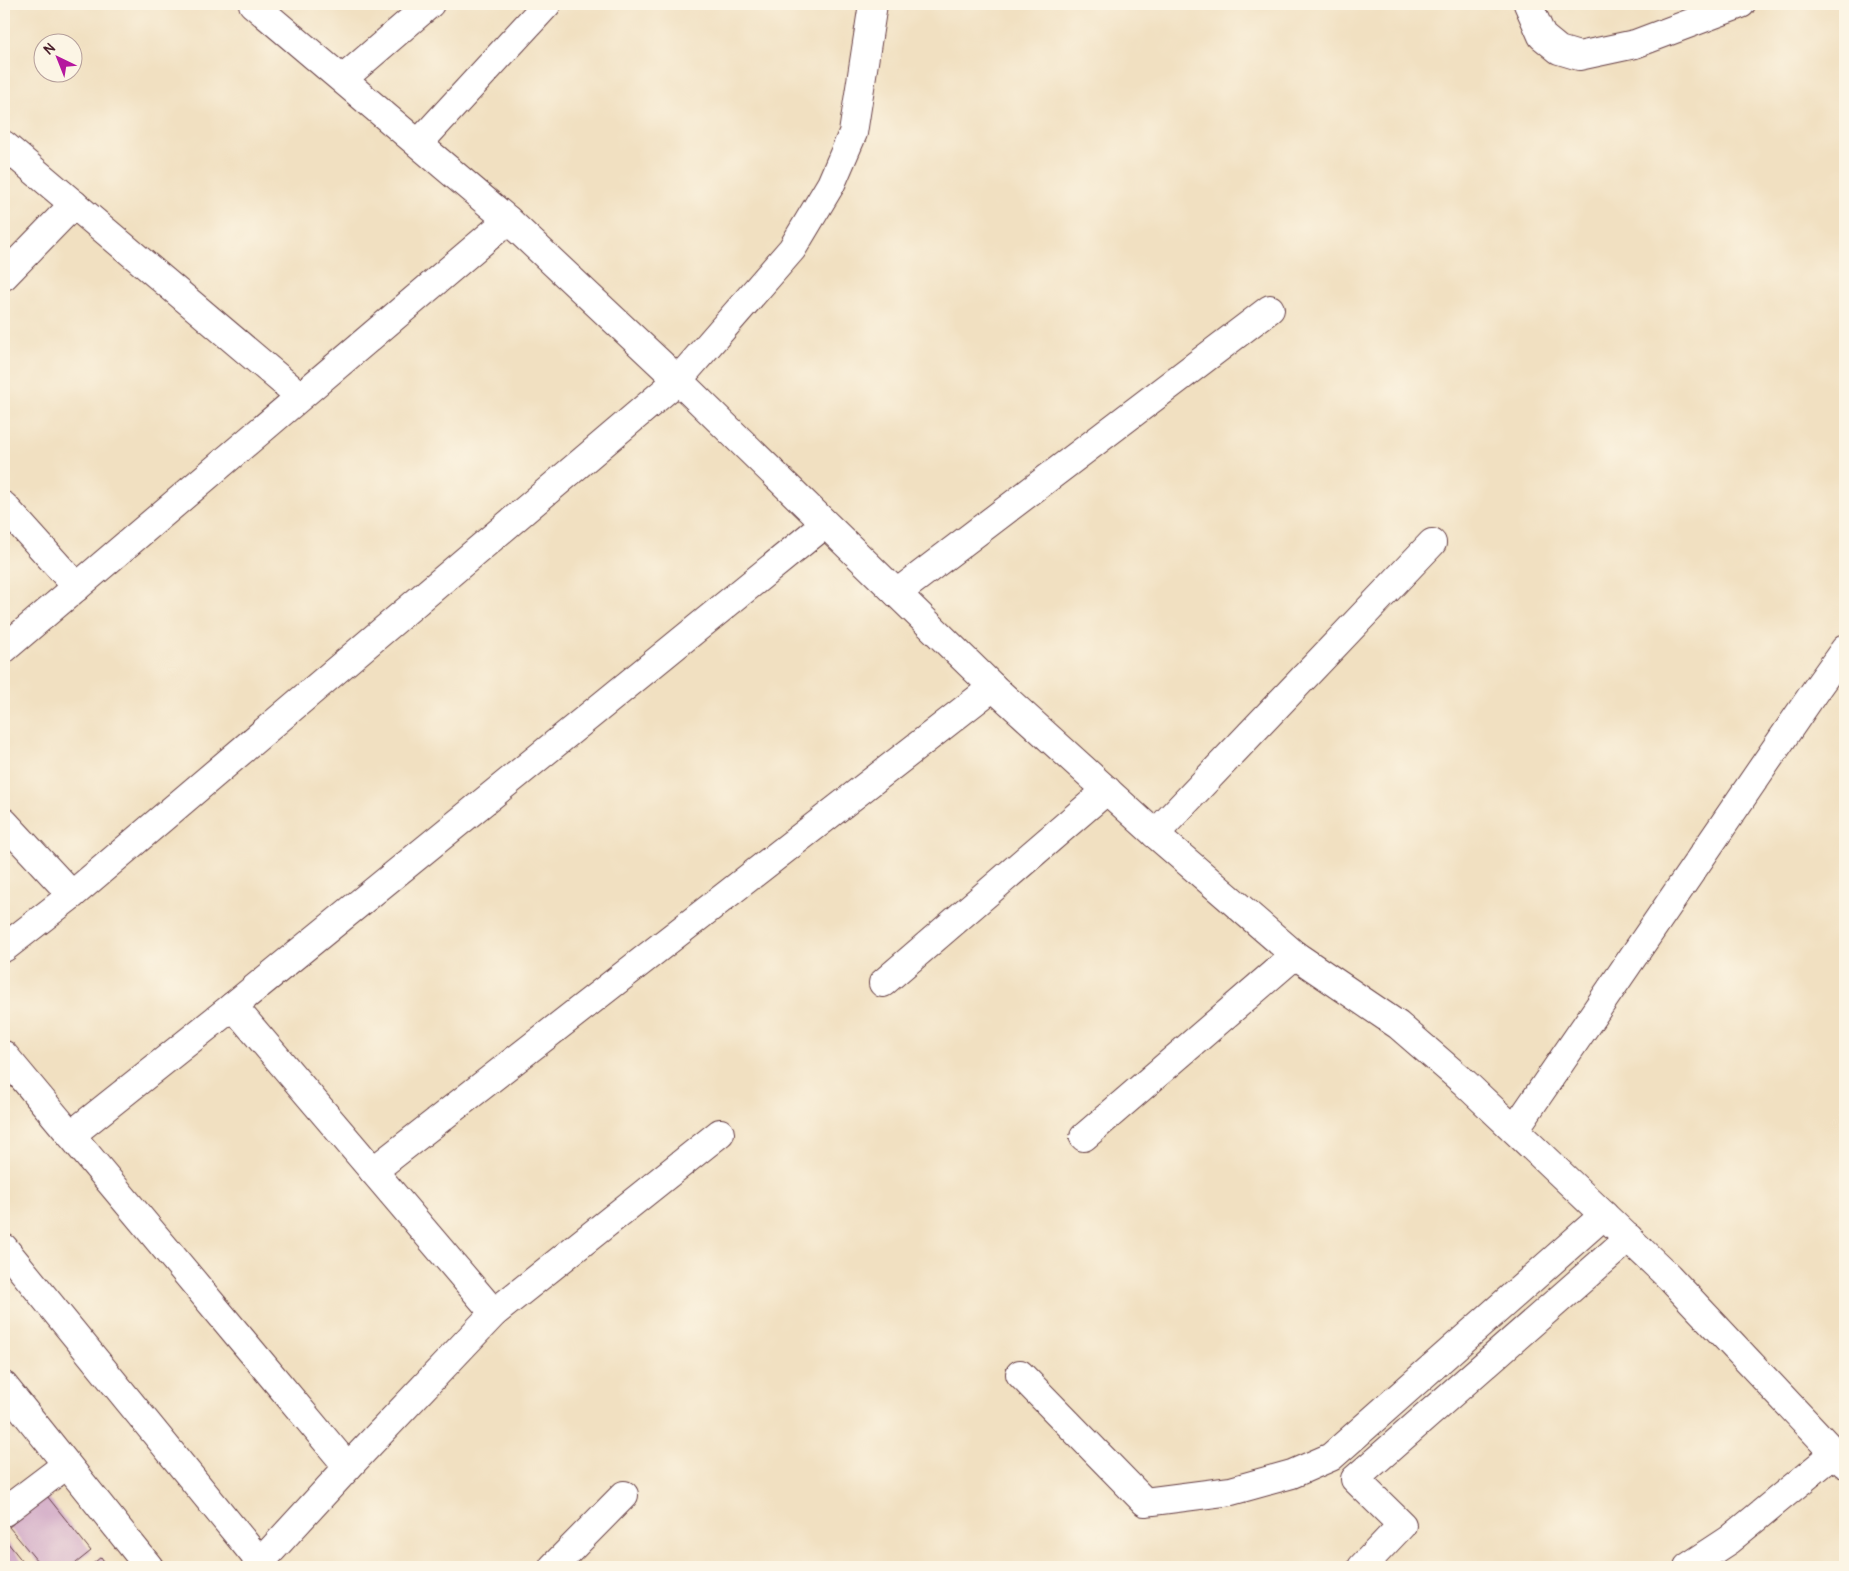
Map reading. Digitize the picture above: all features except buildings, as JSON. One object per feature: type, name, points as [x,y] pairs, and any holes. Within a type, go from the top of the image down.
[{"type":"street","points":[[253,4],[508,220],[678,380],[994,687],[1155,834],[1295,955],[1398,1025],[1515,1129],[1668,1276],[1840,1458],[1729,1540],[1688,1567]]},
{"type":"street","points":[[343,79],[430,4]]},
{"type":"street","points":[[419,143],[547,4]]},
{"type":"street","points":[[4,948],[72,894],[678,380],[792,249],[831,184],[853,133],[873,4]]},
{"type":"street","points":[[1528,4],[1542,36],[1560,50],[1579,56],[1635,44],[1741,4]]},
{"type":"street","points":[[4,145],[300,396]]},
{"type":"street","points":[[4,276],[74,204]]},
{"type":"street","points":[[4,649],[508,220]]},
{"type":"street","points":[[897,594],[1270,309]]},
{"type":"street","points":[[4,506],[77,587]]},
{"type":"street","points":[[71,1135],[234,1006],[825,524]]},
{"type":"street","points":[[1155,834],[1432,543]]},
{"type":"street","points":[[1515,1129],[1845,649]]},
{"type":"street","points":[[374,1172],[994,687]]},
{"type":"street","points":[[883,983],[1107,790]]},
{"type":"street","points":[[4,822],[72,894]]},
{"type":"street","points":[[1084,1137],[1295,955]]},
{"type":"street","points":[[234,1006],[494,1313]]},
{"type":"street","points":[[4,1055],[348,1467]]},
{"type":"street","points":[[4,1248],[259,1565],[348,1467],[494,1313],[720,1133]]},
{"type":"street","points":[[1020,1374],[1145,1502],[1230,1491],[1292,1474],[1331,1457],[1604,1215]]},
{"type":"street","points":[[1362,1567],[1402,1525],[1355,1479],[1629,1238]]},
{"type":"street","points":[[4,1386],[149,1567]]},
{"type":"street","points":[[4,1512],[66,1465]]},
{"type":"street","points":[[553,1567],[624,1495]]}]
